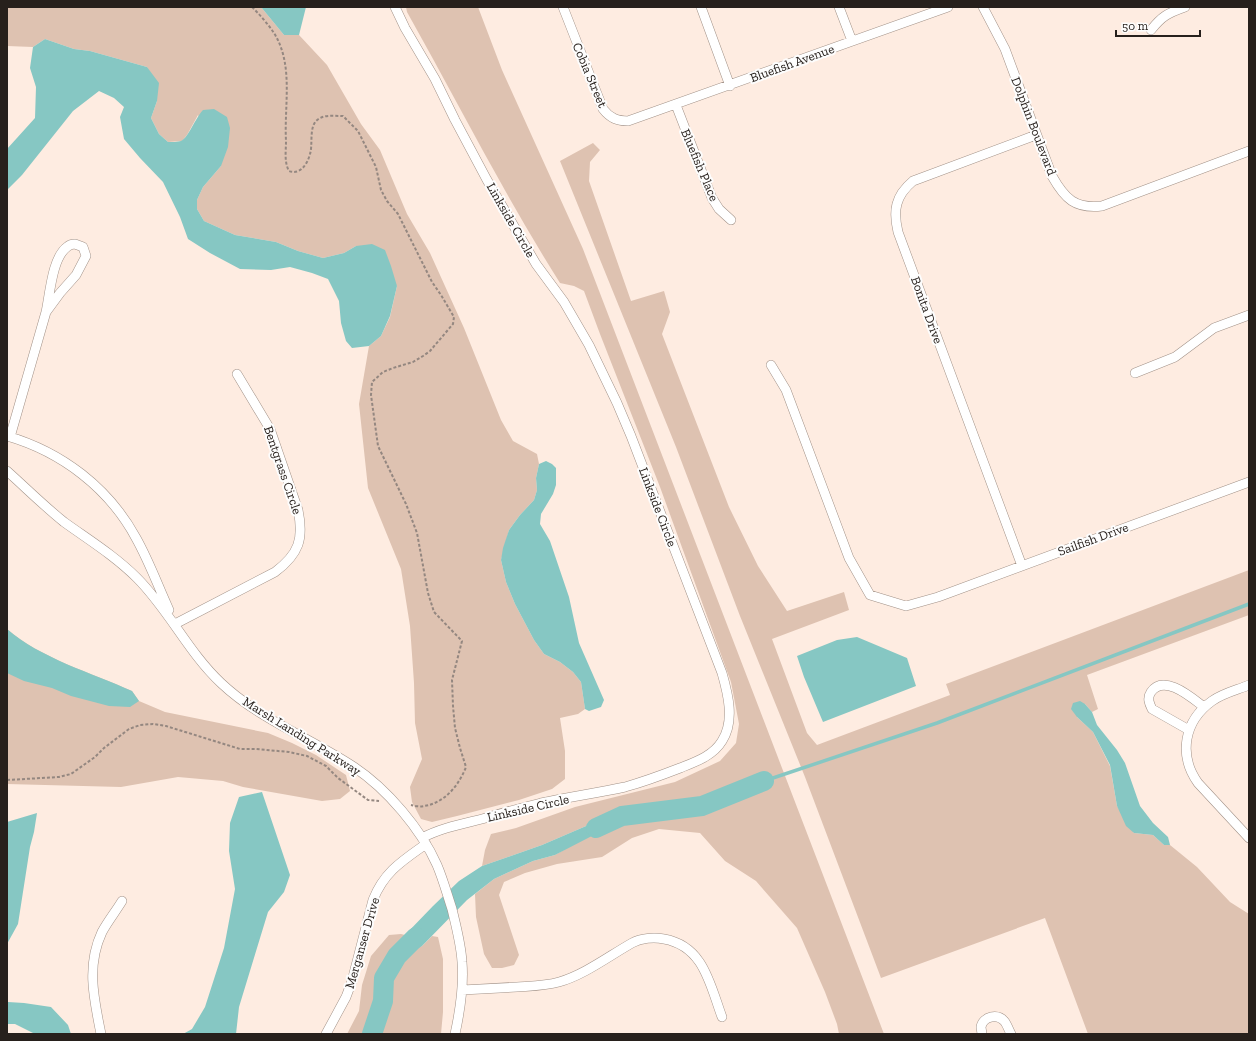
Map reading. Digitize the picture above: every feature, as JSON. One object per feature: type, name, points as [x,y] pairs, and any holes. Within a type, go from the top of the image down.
[{"type":"street","name":"Linkside Circle","points":[[395,7],[405,28],[435,79],[487,180],[536,264],[564,302],[589,345],[617,403],[722,673],[729,706],[729,723],[722,741],[709,755],[691,764],[626,786],[541,803],[444,829],[424,841]]},
{"type":"street","name":"Cobia Street","points":[[563,7],[603,109],[612,118],[619,121],[636,119]]},
{"type":"street","points":[[701,7],[730,86]]},
{"type":"street","points":[[839,7],[852,41]]},
{"type":"street","name":"Bluefish Avenue","points":[[636,119],[948,7]]},
{"type":"street","name":"Dolphin Boulevard","points":[[983,7],[1005,49],[1052,176],[1059,189],[1072,202],[1090,207],[1102,206],[1249,151]]},
{"type":"street","points":[[1151,30],[1159,20],[1171,12],[1185,7]]},
{"type":"street","name":"Bluefish Place","points":[[676,105],[712,198],[719,209],[731,220]]},
{"type":"street","name":"Bonita Drive","points":[[1022,566],[895,220],[897,201],[904,190],[913,181],[1036,135]]},
{"type":"street","points":[[8,437],[46,312],[55,267],[61,253],[68,246],[75,244],[83,247],[86,256],[76,275],[46,312]]},
{"type":"street","points":[[1135,373],[1175,357],[1214,328],[1249,315]]},
{"type":"street","name":"Sailfish Drive","points":[[771,365],[786,390],[849,558],[870,595],[906,606],[938,597],[1249,482]]},
{"type":"street","name":"Bentgrass Circle","points":[[175,624],[275,572],[287,564],[298,546],[301,534],[301,522],[298,510],[270,429],[237,374]]},
{"type":"street","name":"Marsh Landing Parkway","points":[[8,437],[31,444],[72,466],[92,482],[109,499],[124,518],[136,538],[175,624],[185,642],[202,664],[221,683],[242,701],[268,718],[328,750],[356,768],[381,788],[403,812],[424,841],[436,864],[445,884],[455,922],[462,961],[462,990],[455,1034]]},
{"type":"street","name":"Marsh Landing Parkway","points":[[7,470],[38,500],[120,563],[137,578],[157,600],[175,624]]},
{"type":"street","points":[[1189,730],[1152,709],[1149,704],[1149,694],[1158,686],[1169,685],[1204,707]]},
{"type":"street","points":[[1249,685],[1222,695],[1204,707],[1196,716],[1189,730],[1186,746],[1186,755],[1193,777],[1203,790],[1249,838]]},
{"type":"street","name":"Merganser Drive","points":[[326,1034],[346,997],[352,981],[373,900],[378,887],[385,877],[424,841]]},
{"type":"street","points":[[101,1034],[92,982],[92,966],[96,948],[103,931],[122,901]]},
{"type":"street","points":[[462,990],[544,985],[560,982],[576,976],[634,942],[647,938],[659,938],[671,940],[681,944],[690,950],[698,959],[705,970],[722,1018]]},
{"type":"street","points":[[982,1034],[981,1028],[984,1022],[989,1018],[995,1017],[1001,1018],[1006,1022],[1010,1034]]},
{"type":"path","points":[[7,780],[59,777],[71,774],[95,757],[104,748],[129,729],[140,725],[153,724],[166,726],[240,749],[256,749],[307,756],[326,766],[338,778],[368,800],[423,806],[443,798],[450,793],[466,767],[455,728],[452,680],[462,641],[434,612],[428,593],[417,533],[406,504],[378,446],[371,395],[372,382],[383,372],[413,362],[430,351],[452,324],[454,317],[432,282],[398,214],[387,201],[379,185],[376,167],[358,131],[343,116],[323,117],[316,122],[313,129],[310,154],[304,167],[299,172],[293,173],[289,171],[286,165],[285,132],[287,97],[284,59],[274,33],[252,7]]},
{"type":"shaded area","points":[[7,7],[261,7],[284,35],[299,35],[327,65],[361,124],[380,150],[407,214],[430,253],[464,328],[501,420],[513,441],[537,454],[539,464],[536,478],[537,490],[534,500],[509,530],[501,560],[506,582],[515,604],[534,640],[544,654],[560,662],[573,672],[581,682],[585,709],[578,714],[560,718],[565,751],[565,779],[552,789],[519,800],[432,822],[421,819],[412,802],[410,787],[422,759],[415,723],[410,626],[401,569],[368,488],[359,404],[369,346],[381,336],[390,317],[397,286],[356,246],[344,253],[323,258],[298,251],[276,242],[235,235],[204,221],[197,209],[197,200],[203,187],[221,166],[198,115],[182,141],[168,142],[159,134],[151,118],[157,101],[147,67],[90,51],[74,49],[45,39],[33,47],[7,46]]},
{"type":"shaded area","points":[[406,7],[478,7],[502,70],[583,249],[884,1034],[839,1034],[837,1024],[825,992],[797,928],[756,881],[725,861],[700,833],[659,829],[632,838],[602,857],[557,864],[525,873],[504,882],[499,895],[519,955],[514,965],[502,968],[492,968],[484,954],[476,917],[475,894],[494,879],[533,861],[555,855],[579,841],[614,814],[542,845],[482,866],[485,850],[491,834],[516,828],[575,807],[675,782],[720,761],[736,743],[739,724],[731,682],[660,487],[584,291],[574,286],[560,283],[501,183],[407,12]]},
{"type":"shaded area","points":[[593,143],[600,150],[590,162],[589,181],[631,301],[664,291],[670,312],[662,334],[729,507],[758,566],[787,611],[844,592],[849,610],[772,639],[807,733],[817,745],[950,695],[946,684],[1249,570],[1249,615],[1087,675],[1098,709],[1092,712],[1085,704],[1077,717],[1093,732],[1110,766],[1117,806],[1134,833],[1153,835],[1164,845],[1170,845],[1197,867],[1230,902],[1249,914],[1249,1034],[1088,1034],[1045,918],[881,978],[805,777],[740,616],[676,447],[560,161]]},
{"type":"shaded area","points":[[7,629],[20,639],[51,657],[132,691],[139,701],[165,712],[268,733],[292,743],[316,755],[346,775],[350,791],[340,799],[322,801],[243,787],[223,781],[178,777],[121,787],[7,784]]},
{"type":"shaded area","points":[[389,935],[405,935],[399,945],[397,956],[422,946],[432,936],[438,937],[443,959],[443,1012],[441,1034],[347,1034],[359,1011],[362,985],[371,956]]},
{"type":"water","points":[[261,7],[306,7],[299,35],[284,35]]},
{"type":"water","points":[[45,39],[74,49],[90,51],[147,67],[159,83],[157,101],[151,118],[159,134],[168,142],[181,141],[184,139],[203,110],[214,109],[227,117],[230,128],[228,147],[221,166],[203,187],[197,200],[197,209],[204,221],[235,235],[276,242],[298,251],[323,258],[344,253],[356,246],[372,244],[385,250],[397,286],[390,316],[381,336],[369,346],[352,348],[346,341],[341,323],[339,301],[328,279],[290,267],[271,270],[240,269],[188,239],[180,217],[163,182],[124,139],[120,117],[124,107],[114,98],[99,91],[73,111],[22,175],[7,190],[7,149],[35,118],[36,87],[30,68],[33,47]]},
{"type":"water","points":[[546,461],[556,468],[556,485],[553,494],[541,514],[540,524],[550,541],[569,597],[579,643],[604,700],[601,707],[589,711],[585,709],[581,682],[573,672],[560,662],[544,654],[534,640],[515,604],[506,582],[501,560],[509,530],[534,500],[537,490],[536,478],[539,464]]},
{"type":"water","points":[[7,629],[20,639],[51,657],[132,691],[139,701],[130,707],[109,706],[24,681],[7,673]]},
{"type":"water","points":[[857,637],[907,658],[916,686],[823,722],[797,656],[837,640]]},
{"type":"water","points":[[1080,701],[1092,712],[1097,725],[1117,750],[1125,763],[1140,806],[1153,823],[1168,837],[1170,845],[1164,845],[1153,835],[1134,833],[1126,826],[1117,806],[1110,765],[1093,732],[1071,709],[1073,703]]},
{"type":"water","points":[[262,792],[290,875],[284,892],[268,912],[239,1007],[236,1034],[183,1034],[192,1029],[205,1007],[224,948],[235,889],[229,851],[230,823],[239,797]]},
{"type":"water","points":[[37,813],[18,924],[7,944],[7,822]]},
{"type":"water","points":[[614,814],[622,816],[619,822],[555,855],[533,861],[494,879],[467,900],[422,946],[408,954],[397,956],[399,945],[405,935],[459,881],[482,866],[542,845]]},
{"type":"water","points":[[7,1000],[8,1002],[51,1007],[68,1025],[71,1034],[35,1034],[15,1024],[7,1024]]},
{"type":"waterway","points":[[764,781],[937,723],[1249,604]]},
{"type":"waterway","points":[[596,828],[622,816],[702,806],[764,781]]},
{"type":"waterway","points":[[372,1034],[383,1001],[384,978],[397,956],[416,937]]}]
